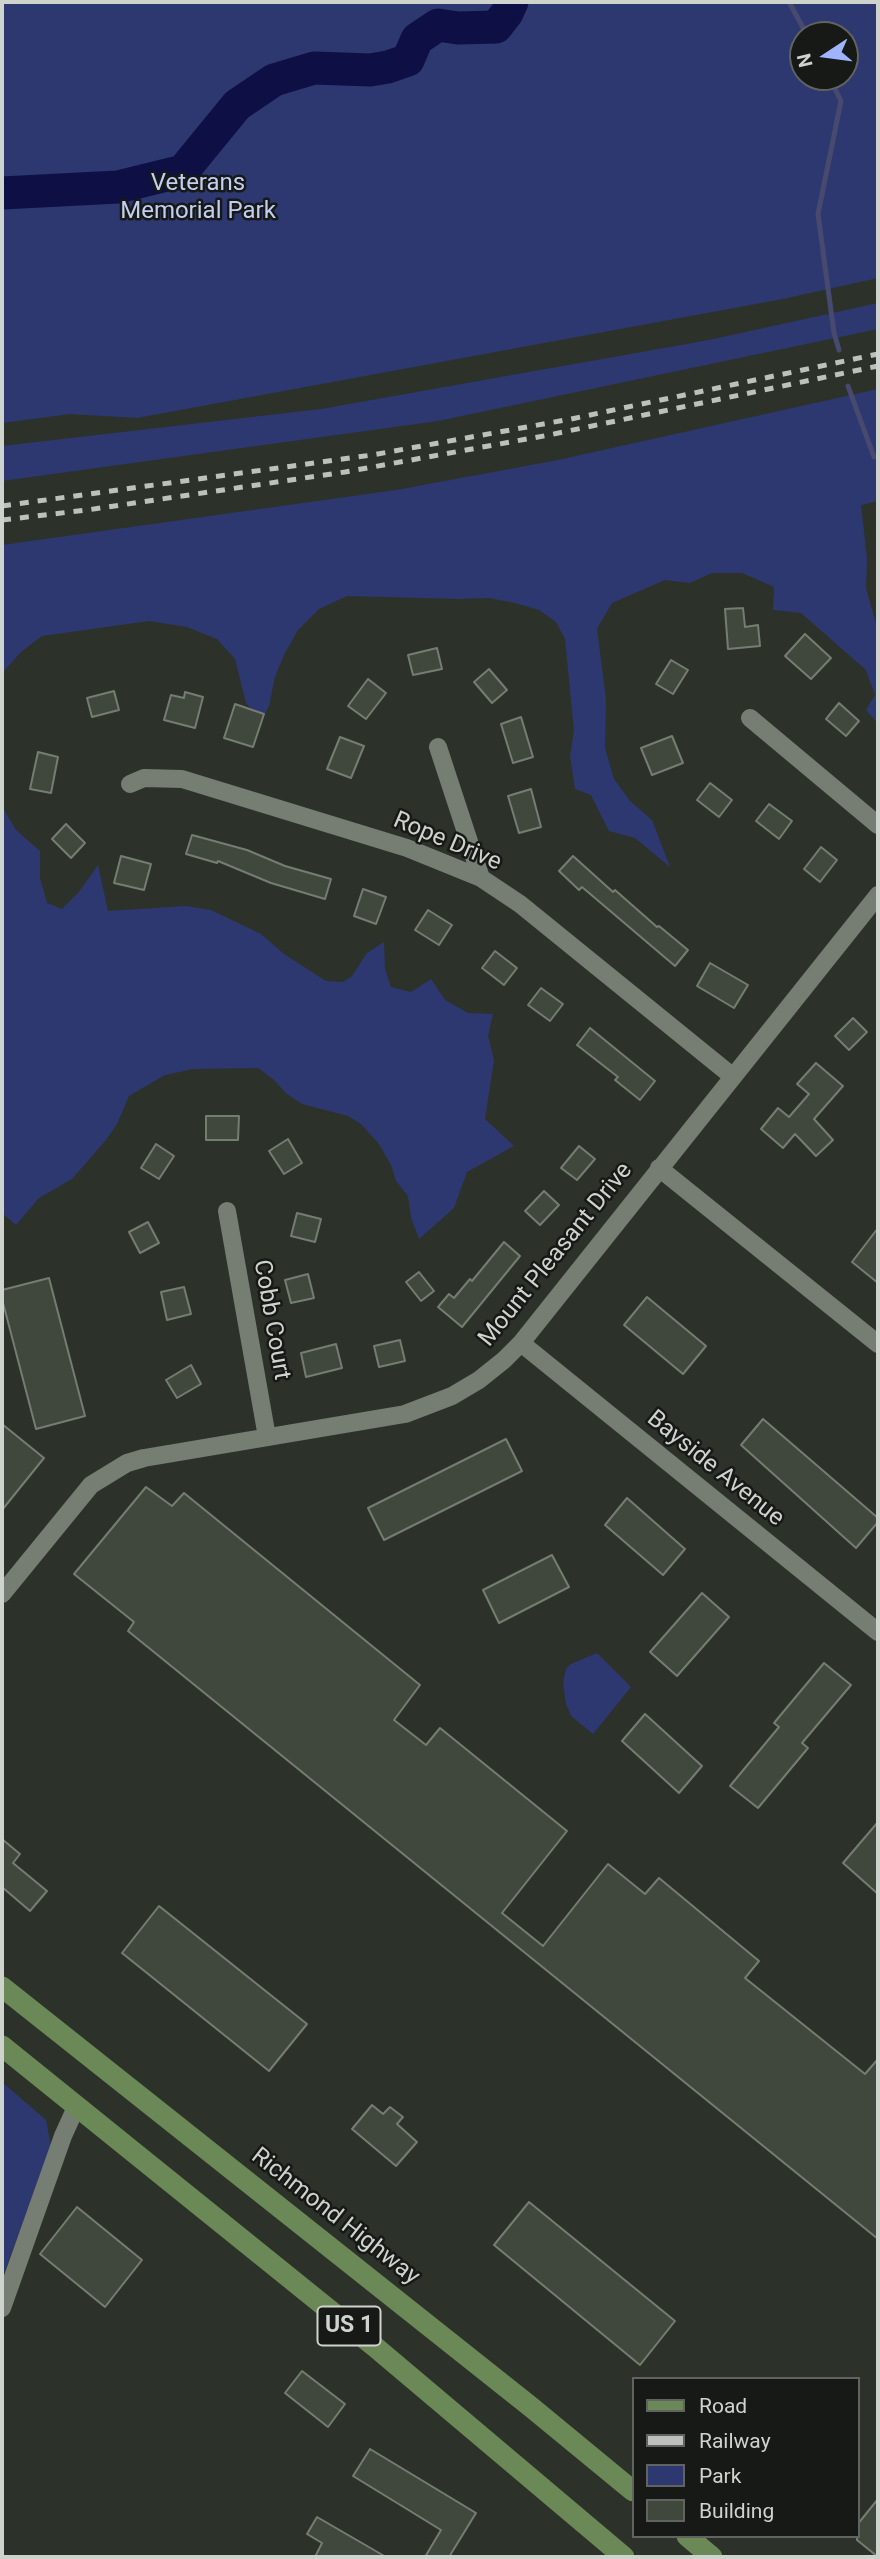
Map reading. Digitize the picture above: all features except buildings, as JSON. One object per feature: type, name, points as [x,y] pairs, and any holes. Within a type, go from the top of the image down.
[{"type":"main road","name":"Richmond Highway","points":[[2,1987],[632,2490]]},
{"type":"main road","name":"US 1","points":[[2,2046],[374,2346],[624,2557]]},
{"type":"main road","points":[[689,2538],[712,2557]]},
{"type":"street","points":[[750,718],[878,825]]},
{"type":"street","points":[[438,747],[481,878]]},
{"type":"street","name":"Rope Drive","points":[[130,784],[144,778],[182,779],[407,848],[481,878],[520,904],[732,1076]]},
{"type":"street","name":"Mount Pleasant Drive","points":[[2,1594],[75,1501],[110,1471],[144,1458],[405,1414],[452,1396],[479,1380],[521,1343],[878,895]]},
{"type":"street","points":[[659,1168],[878,1344]]},
{"type":"street","name":"Cobb Court","points":[[228,1211],[267,1437]]},
{"type":"street","name":"Bayside Avenue","points":[[521,1343],[878,1633]]},
{"type":"street","points":[[2,2308],[76,2105]]},
{"type":"green space","name":"Veterans Memorial Park","points":[[2,2],[878,2],[878,278],[783,299],[137,418],[70,414],[2,423]]},
{"type":"green space","points":[[878,303],[878,329],[438,421],[2,481],[2,446],[321,409],[709,340]]},
{"type":"green space","points":[[878,389],[878,501],[861,505],[867,559],[866,588],[878,631],[878,724],[866,710],[875,695],[866,670],[801,613],[773,610],[774,587],[742,573],[712,573],[690,583],[665,580],[612,603],[597,629],[606,699],[605,748],[614,779],[630,801],[652,820],[670,867],[635,838],[609,831],[591,795],[575,789],[570,756],[574,731],[565,639],[556,622],[539,610],[515,603],[489,598],[347,596],[319,609],[298,630],[284,655],[275,677],[269,706],[261,721],[246,703],[235,659],[217,639],[187,627],[149,621],[42,636],[21,652],[4,671],[2,679],[2,545],[396,490],[558,460]]},
{"type":"green space","points":[[2,798],[4,810],[16,830],[40,851],[40,878],[47,903],[62,909],[78,893],[98,865],[108,911],[186,906],[211,910],[261,934],[284,954],[326,981],[343,982],[352,976],[367,953],[384,942],[385,969],[391,987],[411,992],[431,979],[445,1000],[468,1013],[493,1014],[488,1036],[494,1060],[485,1119],[514,1146],[467,1172],[454,1208],[419,1239],[411,1217],[408,1196],[396,1181],[391,1165],[379,1144],[361,1124],[348,1116],[302,1104],[258,1068],[193,1069],[165,1075],[129,1096],[117,1124],[72,1179],[39,1198],[16,1225],[2,1213]]},
{"type":"green space","points":[[597,1653],[631,1687],[593,1734],[571,1716],[566,1704],[563,1682],[566,1669],[571,1664]]},
{"type":"green space","points":[[2,2082],[46,2120],[51,2146],[2,2279]]},
{"type":"waterway","points":[[2,193],[118,187],[183,171],[237,105],[274,80],[314,68],[370,70],[388,67],[408,60],[417,39],[438,25],[458,28],[496,27],[512,2]]},
{"type":"waterway","points":[[789,2],[799,21]]},
{"type":"waterway","points":[[836,91],[841,101],[818,214],[834,333],[839,350]]},
{"type":"waterway","points":[[848,386],[874,457]]},
{"type":"railway","points":[[2,506],[372,455],[571,419],[878,354]]},
{"type":"railway","points":[[2,520],[345,472],[549,435],[878,366]]}]
